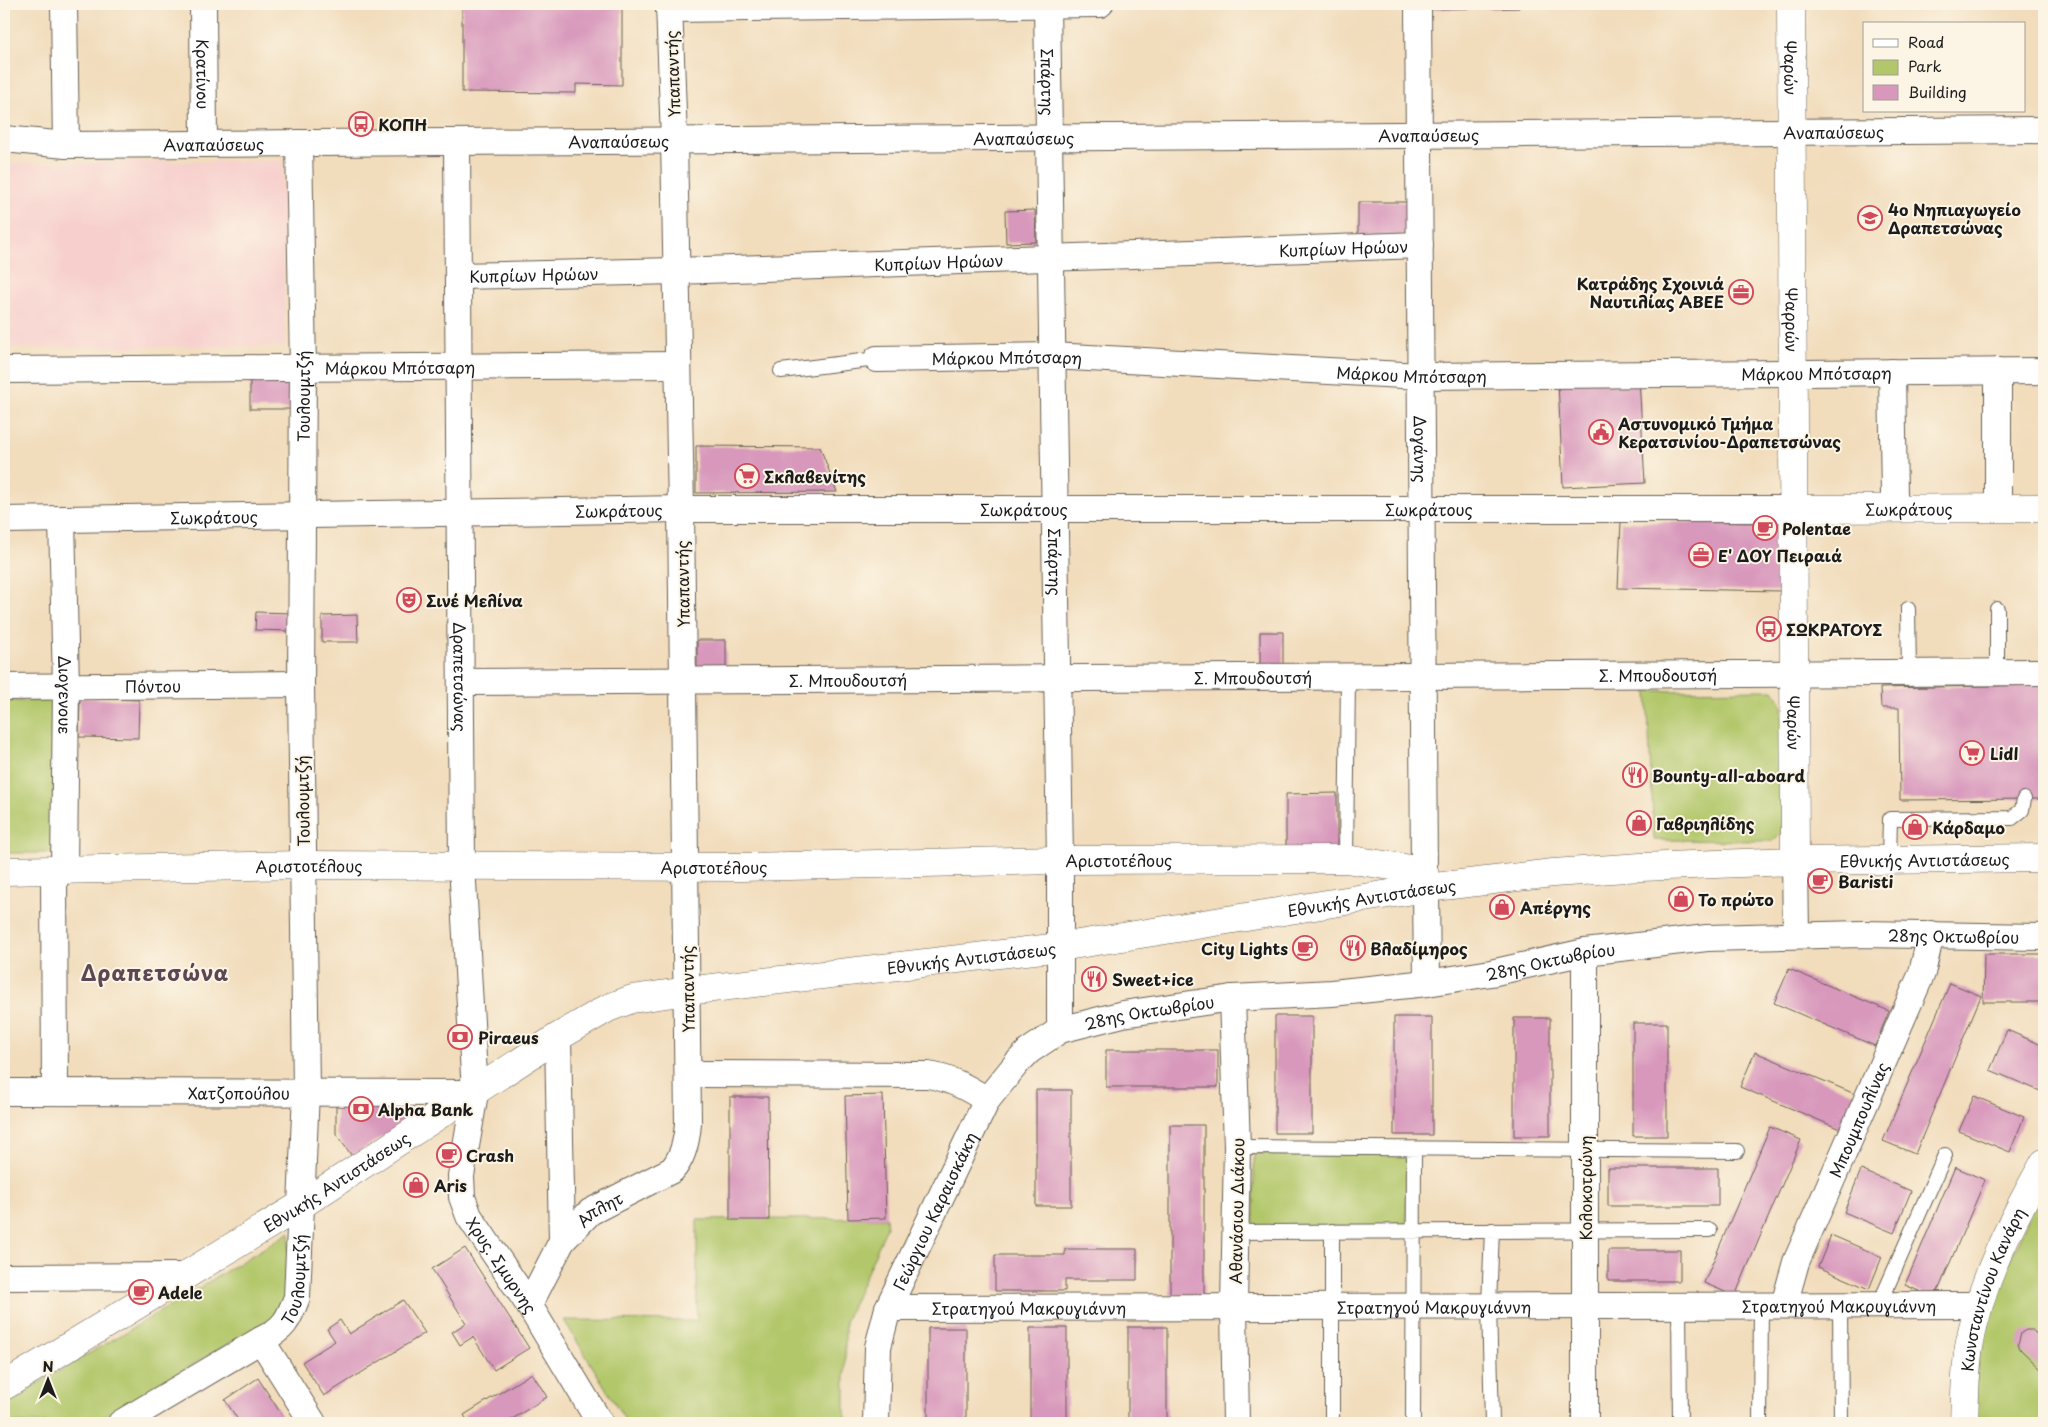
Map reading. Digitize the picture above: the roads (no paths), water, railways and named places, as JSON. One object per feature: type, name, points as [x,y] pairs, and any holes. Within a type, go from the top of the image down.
[{"type":"street","points":[[64,4],[66,145]]},
{"type":"street","name":"Κρατίνου","points":[[203,4],[204,144]]},
{"type":"street","name":"Σπάρτης","points":[[1047,4],[1060,860],[1060,1030]]},
{"type":"street","points":[[669,7],[1100,4]]},
{"type":"street","name":"Δογάνης","points":[[1418,4],[1427,984]]},
{"type":"street","name":"Ψαρών","points":[[1791,4],[1792,132]]},
{"type":"street","name":"Υπαπαντής","points":[[669,7],[674,140],[681,509],[688,1074],[687,1134]]},
{"type":"street","name":"Αναπαύσεως","points":[[4,139],[66,145],[2044,130]]},
{"type":"street","name":"Ψαρρών","points":[[1792,132],[1793,509]]},
{"type":"street","name":"Δραπετσώνας","points":[[457,142],[462,865],[474,1092]]},
{"type":"street","name":"Τουλουμτζή","points":[[121,1423],[261,1340],[278,1332],[291,1313],[297,1297],[306,1092],[301,684],[303,368],[299,143]]},
{"type":"street","name":"Κυπρίων Ηρώων","points":[[458,276],[676,271],[1420,246]]},
{"type":"street","name":"Μάρκου Μπότσαρη","points":[[877,359],[1052,356],[1421,376],[2044,371]]},
{"type":"street","name":"Μάρκου Μπότσαρη","points":[[4,370],[678,365]]},
{"type":"street","points":[[1998,371],[1998,495]]},
{"type":"street","points":[[1892,372],[1894,495]]},
{"type":"street","name":"Σωκράτους","points":[[4,520],[681,509],[2044,508]]},
{"type":"street","name":"Ψαρών","points":[[1793,509],[1796,935]]},
{"type":"street","name":"Διογενουε","points":[[55,1092],[59,871],[66,686],[62,520]]},
{"type":"street","name":"Σ. Μπουδουτσή","points":[[462,682],[2044,672]]},
{"type":"street","name":"Πόντου","points":[[4,687],[301,684]]},
{"type":"street","name":"Εθνικής Αντιστάσεως","points":[[4,1386],[301,1205],[558,1037],[620,1002],[686,990],[1060,947],[1425,879],[1795,861],[2044,858]]},
{"type":"street","name":"Αριστοτέλους","points":[[4,871],[303,865],[686,868],[1060,860],[1346,859],[1425,879]]},
{"type":"street","name":"28ης Οκτωβρίου","points":[[1060,1030],[1124,1014],[1232,998],[1332,993],[1427,984],[1491,973],[1585,952],[1707,938],[1931,934],[2044,937]]},
{"type":"street","name":"Μπουμπουλίνας","points":[[1772,1305],[1796,1262],[1922,973],[1931,934]]},
{"type":"street","name":"Κολοκοτρώνη","points":[[1585,952],[1585,1423]]},
{"type":"street","name":"Αθανάσιου Διάκου","points":[[1232,998],[1237,1147],[1237,1232],[1234,1306],[1236,1423]]},
{"type":"street","name":"Γεώργιου Καραισκάκη","points":[[876,1423],[878,1347],[888,1308],[987,1100],[1029,1051],[1060,1030]]},
{"type":"street","points":[[558,1037],[562,1241]]},
{"type":"street","points":[[688,1074],[928,1075],[943,1077],[958,1083],[987,1100]]},
{"type":"street","name":"Χατζοπούλου","points":[[4,1092],[474,1092]]},
{"type":"street","name":"Χρυς. Σμυρνης","points":[[474,1092],[461,1176],[462,1197],[469,1216],[529,1305],[600,1423]]},
{"type":"street","name":"Απλητ","points":[[529,1305],[562,1241],[590,1212],[672,1170],[676,1166],[687,1134]]},
{"type":"street","name":"Κωνσταντίνου Κανάρη","points":[[1946,1423],[1952,1344],[1971,1305],[1991,1273],[2026,1196],[2044,1163]]},
{"type":"street","points":[[4,1277],[183,1276]]},
{"type":"street","name":"Στρατηγού Μακρυγιάννη","points":[[888,1308],[1971,1305]]},
{"type":"street","name":"Κωνσταντίνου Κανάρη","points":[[1964,1423],[1971,1305]]},
{"type":"street","points":[[261,1340],[313,1423]]},
{"type":"lane","name":"Μάρκου Μπότσαρη","points":[[781,371],[877,359]]},
{"type":"lane","points":[[1908,608],[1909,673]]},
{"type":"lane","points":[[1997,609],[1997,672]]},
{"type":"lane","points":[[1346,859],[1348,676]]},
{"type":"lane","points":[[1889,859],[1890,818],[2012,818],[2022,810],[2024,799]]},
{"type":"lane","points":[[1237,1147],[1737,1151]]},
{"type":"lane","points":[[1413,1423],[1414,1149]]},
{"type":"lane","points":[[1879,1305],[1945,1156]]},
{"type":"lane","points":[[1492,1230],[1489,1305],[1492,1423]]},
{"type":"lane","points":[[1237,1232],[1710,1230]]},
{"type":"lane","points":[[1332,1231],[1332,1423]]},
{"type":"lane","points":[[1679,1305],[1680,1423]]},
{"type":"lane","points":[[1760,1423],[1772,1305]]},
{"type":"lane","points":[[1840,1305],[1841,1423]]},
{"type":"place","name":"ΚΟΠΗ","points":[[361,124]]},
{"type":"place","name":"4ο Νηπιαγωγείο Δραπετσώνας","points":[[1870,218]]},
{"type":"place","name":"Κατράδης Σχοινιά Ναυτιλίας ΑΒΕΕ","points":[[1741,292]]},
{"type":"place","name":"Αστυνομικό Τμήμα Κερατσινίου-Δραπετσώνας","points":[[1601,432]]},
{"type":"place","name":"Σκλαβενίτης","points":[[747,476]]},
{"type":"place","name":"Polentae","points":[[1765,528]]},
{"type":"place","name":"Ε' ΔΟΥ Πειραιά","points":[[1701,555]]},
{"type":"place","name":"Σινέ Μελίνα","points":[[409,600]]},
{"type":"place","name":"ΣΩΚΡΑΤΟΥΣ","points":[[1769,629]]},
{"type":"place","name":"Lidl","points":[[1972,753]]},
{"type":"place","name":"Bounty-all-aboard","points":[[1635,775]]},
{"type":"place","name":"Γαβριηλίδης","points":[[1639,823]]},
{"type":"place","name":"Κάρδαμο","points":[[1915,827]]},
{"type":"place","name":"Baristi","points":[[1820,881]]},
{"type":"place","name":"Το πρώτο","points":[[1681,899]]},
{"type":"place","name":"Απέργης","points":[[1502,907]]},
{"type":"place","name":"City Lights","points":[[1305,948]]},
{"type":"place","name":"Βλαδίμηρος","points":[[1353,948]]},
{"type":"place","name":"Sweet+ice","points":[[1094,979]]},
{"type":"place","name":"Piraeus","points":[[460,1037]]},
{"type":"place","name":"Alpha Bank","points":[[361,1109]]},
{"type":"place","name":"Crash","points":[[449,1155]]},
{"type":"place","name":"Aris","points":[[416,1185]]},
{"type":"place","name":"Adele","points":[[141,1292]]},
{"type":"district","name":"Δραπετσώνα","points":[[155,972]]}]
